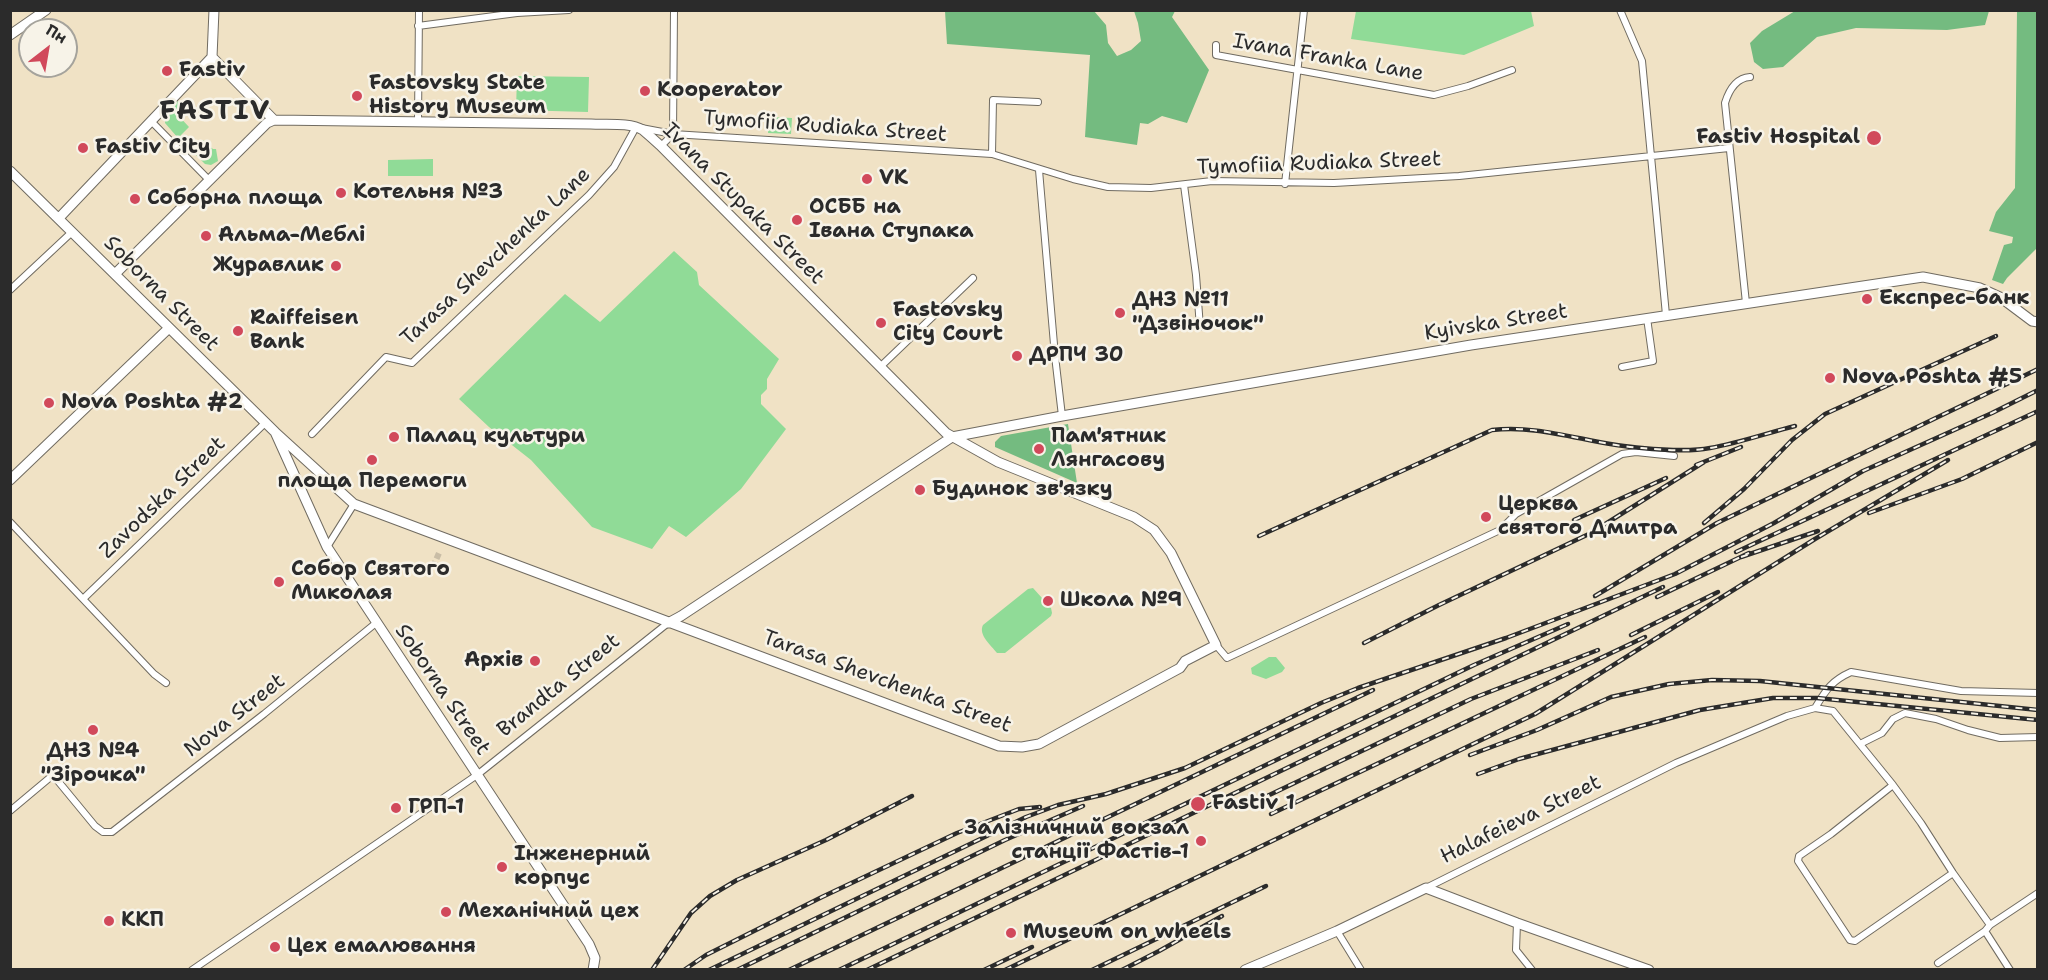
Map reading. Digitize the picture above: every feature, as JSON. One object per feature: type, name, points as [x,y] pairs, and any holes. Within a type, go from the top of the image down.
[{"type":"main road","points":[[10,35],[46,10]]},
{"type":"main road","points":[[59,218],[212,57],[214,10]]},
{"type":"main road","points":[[115,274],[267,123],[274,120],[212,57]]},
{"type":"main road","name":"Ivana Stupaka Street","points":[[274,120],[591,124],[636,127],[644,131],[952,437],[998,462],[1134,517],[1154,531],[1172,553],[1216,645]]},
{"type":"main road","name":"Soborna Street","points":[[10,171],[274,432],[327,548],[589,944],[595,958],[593,969]]},
{"type":"main road","name":"Kyivska Street","points":[[952,437],[1471,345],[1923,277],[1980,288],[2000,297],[2032,321],[2037,322]]},
{"type":"main road","points":[[10,480],[169,328]]},
{"type":"main road","points":[[274,432],[354,504]]},
{"type":"main road","name":"Brandta Street","points":[[668,622],[681,616],[952,437]]},
{"type":"main road","name":"Tarasa Shevchenka Street","points":[[354,504],[999,746],[1022,747],[1039,744],[1180,668],[1185,661],[1216,645]]},
{"type":"main road","points":[[1426,888],[1517,923],[1649,969]]},
{"type":"main road","name":"Halafeieva Street","points":[[1245,969],[1337,932],[1426,888]]},
{"type":"street","points":[[418,122],[419,10]]},
{"type":"street","points":[[418,26],[518,13],[569,10]]},
{"type":"street","points":[[636,127],[673,134],[674,10]]},
{"type":"street","points":[[1285,184],[1304,10]]},
{"type":"street","points":[[1620,10],[1642,61],[1666,315]]},
{"type":"street","name":"Ivana Franka Lane","points":[[1216,45],[1216,55],[1434,95],[1468,86],[1512,70]]},
{"type":"street","points":[[1746,303],[1725,103],[1730,90],[1742,78],[1750,77]]},
{"type":"street","points":[[992,154],[993,100],[1038,102]]},
{"type":"street","points":[[150,121],[209,180]]},
{"type":"street","name":"Tarasa Shevchenka Lane","points":[[312,434],[386,357],[412,363],[577,208],[614,167],[636,127]]},
{"type":"street","name":"Tymofiia Rudiaka Street","points":[[661,146],[673,134],[992,154],[1039,170],[1108,187],[1151,188],[1212,182],[1334,183],[1459,176],[1729,148]]},
{"type":"street","points":[[1039,170],[1062,416]]},
{"type":"street","points":[[1184,185],[1196,275],[1200,327]]},
{"type":"street","points":[[10,290],[72,232]]},
{"type":"street","points":[[880,367],[973,278]]},
{"type":"street","points":[[1622,367],[1653,361],[1647,318]]},
{"type":"street","name":"Zavodska Street","points":[[84,598],[265,423]]},
{"type":"street","points":[[1216,645],[1227,658],[1500,530],[1516,514],[1622,454],[1636,452],[1674,456]]},
{"type":"street","points":[[327,548],[354,504]]},
{"type":"street","points":[[10,522],[154,674],[166,683]]},
{"type":"street","name":"Brandta Street","points":[[192,969],[477,775],[668,622]]},
{"type":"street","name":"Nova Street","points":[[10,811],[53,775],[95,826],[103,832],[112,832],[376,623]]},
{"type":"street","points":[[1990,925],[1921,823],[1860,744],[1833,711],[1815,708],[1827,688],[1837,679],[1851,672],[1961,691],[2037,693]]},
{"type":"street","name":"Halafeieva Street","points":[[1426,888],[1676,764],[1787,716],[1815,708]]},
{"type":"street","points":[[1860,744],[1882,733],[1893,718],[1905,713],[1936,719],[2000,738],[2037,737]]},
{"type":"street","points":[[1893,785],[1832,834],[1799,856],[1798,861],[1850,940],[1855,941],[1953,873]]},
{"type":"street","points":[[1938,963],[2037,893]]},
{"type":"street","points":[[1517,923],[1516,950],[1532,969]]},
{"type":"street","points":[[1985,931],[2010,969]]},
{"type":"street","points":[[1337,932],[1361,969]]},
{"type":"green space","points":[[945,11],[1094,11],[1106,25],[1108,43],[1117,56],[1131,50],[1141,41],[1134,11],[1175,11],[1172,17],[1209,70],[1187,123],[1162,116],[1148,124],[1140,123],[1137,145],[1085,137],[1090,55],[947,44]]},
{"type":"green space","points":[[1356,11],[1531,11],[1534,26],[1464,55],[1351,39]]},
{"type":"green space","points":[[1795,11],[1989,11],[1985,25],[1947,30],[1856,28],[1817,37],[1783,67],[1763,69],[1754,62],[1750,43],[1762,31]]},
{"type":"green space","points":[[2017,11],[2037,11],[2038,247],[2003,284],[1992,280],[2004,245],[2012,243],[2013,237],[1989,231],[1996,212],[2015,188]]},
{"type":"green space","points":[[517,76],[589,77],[588,112],[516,110]]},
{"type":"green space","points":[[178,101],[182,105],[175,112],[189,127],[178,138],[165,123],[165,117]]},
{"type":"green space","points":[[769,117],[792,118],[791,134],[768,133]]},
{"type":"green space","points":[[203,140],[216,149],[218,161],[211,165],[205,164],[192,151]]},
{"type":"green space","points":[[433,159],[433,176],[388,176],[388,160]]},
{"type":"green space","points":[[674,251],[697,272],[699,285],[779,359],[767,379],[767,389],[761,395],[761,404],[786,429],[741,489],[686,537],[669,526],[652,549],[592,527],[531,460],[489,427],[459,399],[565,294],[600,322]]},
{"type":"green space","points":[[1068,424],[1077,483],[995,447],[995,442],[1001,436]]},
{"type":"green space","points":[[1033,588],[1051,608],[1051,616],[1005,653],[997,653],[982,632],[983,625],[1028,589]]},
{"type":"green space","points":[[1269,657],[1276,657],[1285,668],[1282,672],[1266,679],[1252,674],[1251,668]]},
{"type":"tunnel","points":[[433,567],[439,553]]},
{"type":"railway","points":[[1704,523],[1744,489],[1792,440],[1825,414],[1996,336]]},
{"type":"railway","points":[[1595,596],[1717,523],[2038,369]]},
{"type":"railway","points":[[709,970],[1026,817],[1058,805],[1106,794],[1185,768],[1321,703],[1358,688],[1506,638],[1675,574],[1774,523],[1863,471],[2038,390]]},
{"type":"railway","points":[[1736,552],[2038,411]]},
{"type":"railway","points":[[1259,536],[1492,430],[1530,430],[1623,446],[1685,450],[1721,446],[1795,426]]},
{"type":"railway","points":[[1869,513],[1962,479],[2038,442]]},
{"type":"railway","points":[[1696,465],[1741,447]]},
{"type":"railway","points":[[1005,970],[1535,714],[1815,539],[1948,460]]},
{"type":"railway","points":[[1364,643],[1591,533],[1704,462]]},
{"type":"railway","points":[[1574,520],[1666,478]]},
{"type":"railway","points":[[1741,557],[1818,531]]},
{"type":"railway","points":[[1657,597],[1749,553]]},
{"type":"railway","points":[[867,970],[1663,587]]},
{"type":"railway","points":[[1631,635],[1718,592]]},
{"type":"railway","points":[[839,970],[1474,665],[1568,624]]},
{"type":"railway","points":[[1271,814],[1645,637]]},
{"type":"railway","points":[[1263,798],[1471,699],[1598,650]]},
{"type":"railway","points":[[1470,755],[1537,730],[1611,697],[1669,684],[1712,680],[1760,681],[2038,710]]},
{"type":"railway","points":[[789,970],[1373,690]]},
{"type":"railway","points":[[1478,774],[1519,759],[1700,710],[1773,698],[1817,698],[2038,720]]},
{"type":"railway","points":[[652,970],[691,913],[710,896],[737,880],[826,840],[912,796]]},
{"type":"railway","points":[[737,970],[1005,840],[1083,806]]},
{"type":"railway","points":[[684,970],[706,955],[957,833],[1019,809],[1040,807]]},
{"type":"railway","points":[[1092,970],[1266,886]]},
{"type":"railway","points":[[1122,970],[1222,916]]},
{"type":"railway","points":[[984,970],[1032,947]]},
{"type":"place","name":"Fastiv","points":[[167,71]]},
{"type":"place","name":"Kooperator","points":[[645,91]]},
{"type":"place","name":"Fastovsky State History Museum","points":[[357,96]]},
{"type":"place","name":"Fastiv Hospital","points":[[1874,138]]},
{"type":"place","name":"Fastiv City","points":[[83,148]]},
{"type":"place","name":"VK","points":[[867,179]]},
{"type":"place","name":"Котельня №3","points":[[341,193]]},
{"type":"place","name":"Соборна площа","points":[[135,199]]},
{"type":"place","name":"ОСББ на Івана Ступака","points":[[797,220]]},
{"type":"place","name":"Альма-Меблі","points":[[206,236]]},
{"type":"place","name":"Журавлик","points":[[336,266]]},
{"type":"place","name":"Експрес-банк","points":[[1867,299]]},
{"type":"place","name":"ДНЗ №11 \"Дзвіночок\"","points":[[1120,313]]},
{"type":"place","name":"Fastovsky City Court","points":[[881,323]]},
{"type":"place","name":"Raiffeisen Bank","points":[[238,331]]},
{"type":"place","name":"ДРПЧ 30","points":[[1017,356]]},
{"type":"place","name":"Nova Poshta #5","points":[[1830,378]]},
{"type":"place","name":"Nova Poshta #2","points":[[49,403]]},
{"type":"place","name":"Палац культури","points":[[394,437]]},
{"type":"place","name":"Пам'ятник Лянгасову","points":[[1039,449]]},
{"type":"place","name":"площа Перемоги","points":[[372,460]]},
{"type":"place","name":"Будинок зв'язку","points":[[920,490]]},
{"type":"place","name":"Церква святого Дмитра","points":[[1486,517]]},
{"type":"place","name":"Собор Святого Миколая","points":[[279,582]]},
{"type":"place","name":"Школа №9","points":[[1048,601]]},
{"type":"place","name":"Архів","points":[[535,661]]},
{"type":"place","name":"ДНЗ №4 \"Зірочка\"","points":[[93,730]]},
{"type":"place","name":"Fastiv 1","points":[[1198,804]]},
{"type":"place","name":"ГРП-1","points":[[396,808]]},
{"type":"place","name":"Залізничний вокзал станції Фастів-1","points":[[1201,841]]},
{"type":"place","name":"Інженерний корпус","points":[[502,867]]},
{"type":"place","name":"Механічний цех","points":[[446,912]]},
{"type":"place","name":"ККП","points":[[109,921]]},
{"type":"place","name":"Museum on wheels","points":[[1011,933]]},
{"type":"place","name":"Цех емалювання","points":[[275,947]]},
{"type":"district","name":"FASTIV","points":[[215,112]]}]
